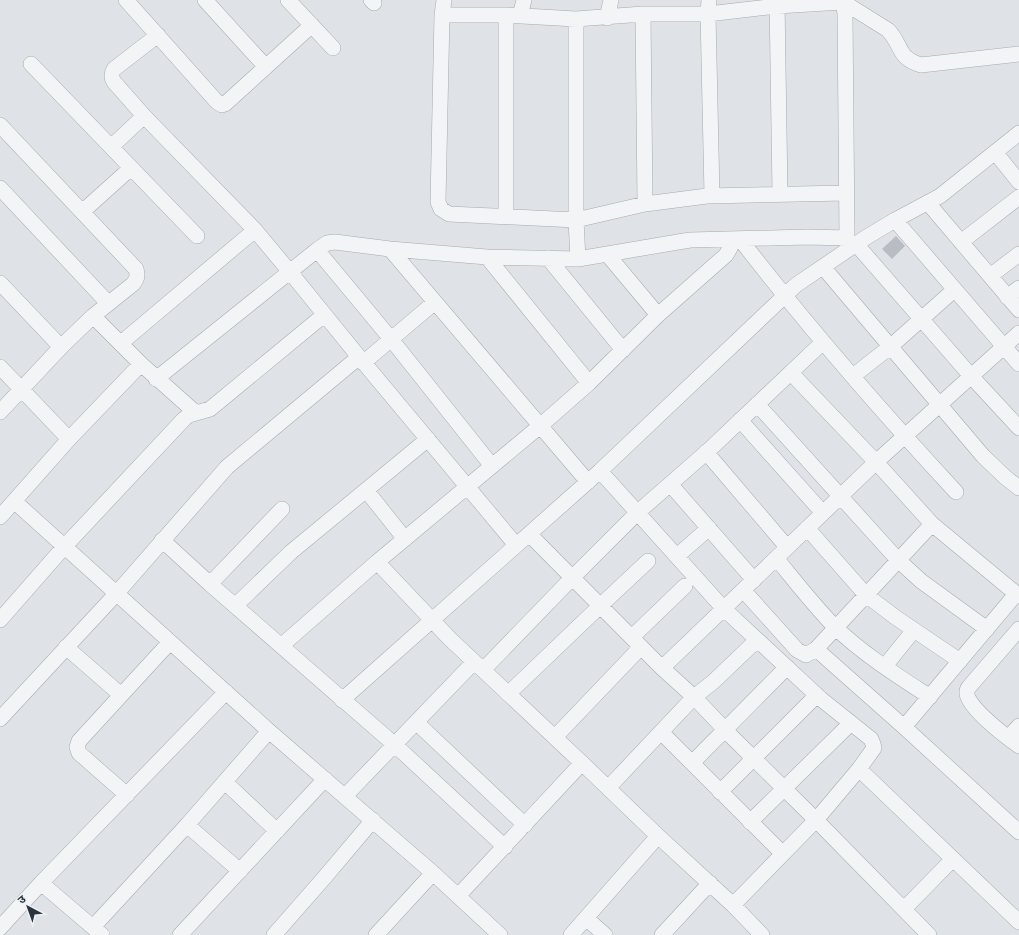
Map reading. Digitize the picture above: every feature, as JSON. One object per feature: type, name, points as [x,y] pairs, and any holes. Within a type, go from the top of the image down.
[{"type":"street","points":[[126,0],[217,102],[222,105],[225,104],[312,26]]},
{"type":"street","points":[[288,0],[333,48]]},
{"type":"street","points":[[444,0],[442,15],[438,202],[441,209],[449,214],[576,220],[645,204],[712,196],[846,193]]},
{"type":"street","points":[[506,217],[513,15],[524,0]]},
{"type":"street","points":[[607,18],[611,0]]},
{"type":"street","points":[[209,1],[266,67]]},
{"type":"street","points":[[442,15],[513,15],[576,19],[607,18],[708,7],[843,1],[888,30],[904,56],[911,62],[921,66],[1019,54]]},
{"type":"street","points":[[843,1],[845,14],[846,193],[850,244]]},
{"type":"street","points":[[777,3],[780,194]]},
{"type":"street","points":[[708,7],[712,196]]},
{"type":"street","points":[[643,14],[645,204]]},
{"type":"street","points":[[576,19],[576,220],[578,259]]},
{"type":"street","points":[[158,35],[114,69],[111,74],[111,78],[144,116],[255,230],[361,360],[516,545]]},
{"type":"street","points":[[31,64],[197,236]]},
{"type":"street","points":[[111,147],[144,116]]},
{"type":"street","points":[[0,125],[136,269],[138,274],[137,279],[133,284],[93,316],[61,347],[0,412]]},
{"type":"street","points":[[342,700],[588,482],[796,285],[823,267],[850,244],[940,196],[1019,133]]},
{"type":"street","points":[[995,152],[1019,182]]},
{"type":"street","points":[[82,212],[131,168]]},
{"type":"street","points":[[2,196],[108,303]]},
{"type":"street","points":[[961,242],[1019,197]]},
{"type":"street","points":[[928,203],[990,276],[1013,292],[1019,310]]},
{"type":"street","points":[[894,220],[1019,364]]},
{"type":"street","points":[[121,343],[255,230]]},
{"type":"street","points":[[156,378],[327,243],[335,242],[487,257],[578,259],[690,240],[807,237],[850,244],[921,319],[1019,428]]},
{"type":"street","points":[[737,239],[823,342],[956,492]]},
{"type":"street","points":[[280,646],[377,562],[540,426],[589,382],[658,315],[726,255],[737,239]]},
{"type":"street","points":[[390,248],[588,482]]},
{"type":"street","points":[[317,250],[391,339],[492,466]]},
{"type":"street","points":[[607,254],[658,315]]},
{"type":"street","points":[[990,276],[1019,254]]},
{"type":"street","points":[[487,257],[589,382]]},
{"type":"street","points":[[548,258],[622,350]]},
{"type":"street","points":[[823,267],[939,406],[983,456],[1019,488]]},
{"type":"street","points":[[0,283],[61,347]]},
{"type":"street","points":[[853,376],[890,347],[954,290]]},
{"type":"street","points":[[0,719],[116,594],[227,467],[361,360],[391,339],[435,302]]},
{"type":"street","points":[[0,620],[64,547],[184,419],[189,415],[210,409],[324,315]]},
{"type":"street","points":[[93,316],[141,364],[196,413]]},
{"type":"street","points":[[662,668],[876,462],[1019,333]]},
{"type":"street","points":[[345,796],[417,723],[572,578],[637,513],[706,452],[823,342]]},
{"type":"street","points":[[0,517],[70,439],[141,364]]},
{"type":"street","points":[[0,367],[70,439]]},
{"type":"street","points":[[791,373],[876,462],[932,524],[1018,595],[987,629],[904,727]]},
{"type":"street","points":[[758,404],[898,560],[921,581],[987,629]]},
{"type":"street","points":[[740,420],[823,513]]},
{"type":"street","points":[[235,606],[291,552],[428,439]]},
{"type":"street","points":[[706,452],[788,547]]},
{"type":"street","points":[[600,471],[724,609],[787,668],[817,695],[871,739],[874,744],[874,748],[859,769],[816,820],[733,905]]},
{"type":"street","points":[[670,484],[754,580]]},
{"type":"street","points":[[366,490],[405,539]]},
{"type":"street","points":[[14,501],[269,731],[373,820],[500,935]]},
{"type":"street","points":[[210,584],[282,509]]},
{"type":"street","points":[[743,590],[797,650],[806,655],[816,649],[932,524]]},
{"type":"street","points":[[677,556],[709,528]]},
{"type":"street","points":[[807,528],[866,595],[960,661]]},
{"type":"street","points":[[529,534],[816,820],[929,935]]},
{"type":"street","points":[[162,540],[280,646],[395,745],[504,847]]},
{"type":"street","points":[[776,558],[836,627],[884,666],[930,697]]},
{"type":"street","points":[[508,694],[648,561]]},
{"type":"street","points":[[377,562],[478,666],[710,883],[762,935]]},
{"type":"street","points":[[555,737],[685,586]]},
{"type":"street","points":[[1019,629],[969,686],[966,692],[968,700],[974,708],[1014,742],[1019,726]]},
{"type":"street","points":[[884,666],[914,630]]},
{"type":"street","points":[[608,788],[694,698],[757,640]]},
{"type":"street","points":[[127,795],[79,753],[77,747],[79,741],[170,642]]},
{"type":"street","points":[[66,647],[121,695]]},
{"type":"street","points":[[816,649],[1019,832]]},
{"type":"street","points":[[692,763],[787,668]]},
{"type":"street","points":[[0,928],[40,883],[226,692]]},
{"type":"street","points":[[720,792],[817,695]]},
{"type":"street","points":[[417,723],[525,825]]},
{"type":"street","points":[[750,822],[851,723]]},
{"type":"street","points":[[40,883],[98,931],[187,824],[269,731]]},
{"type":"street","points":[[661,732],[783,854]]},
{"type":"street","points":[[458,896],[582,763]]},
{"type":"street","points":[[859,769],[1019,922]]},
{"type":"street","points":[[180,935],[325,779]]},
{"type":"street","points":[[225,782],[277,831]]},
{"type":"street","points":[[278,934],[373,820]]},
{"type":"street","points":[[187,824],[240,871]]},
{"type":"street","points":[[570,935],[658,836]]},
{"type":"street","points":[[904,909],[953,859]]},
{"type":"street","points":[[376,935],[433,873]]},
{"type":"street","points":[[662,935],[710,883]]},
{"type":"street","points":[[586,918],[605,935]]},
{"type":"building","points":[[896,236],[905,246],[892,259],[882,249]]}]
